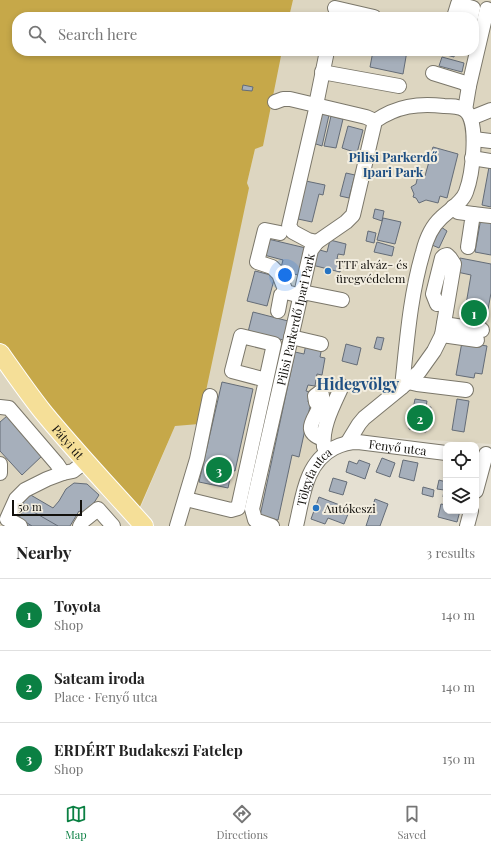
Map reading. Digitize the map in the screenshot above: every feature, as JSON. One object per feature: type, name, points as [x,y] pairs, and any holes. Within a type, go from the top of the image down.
[{"type":"main road","name":"Pátyi út","points":[[0,353],[20,383],[43,412],[144,526]]},
{"type":"street","points":[[456,12],[458,4],[473,8],[472,12]]},
{"type":"street","points":[[335,8],[352,12]]},
{"type":"street","points":[[479,28],[487,9]]},
{"type":"street","points":[[317,242],[308,240],[293,232],[289,226],[317,105],[326,56]]},
{"type":"street","points":[[405,384],[412,298],[426,240],[439,219],[466,193],[471,168],[474,138],[474,133],[468,114],[469,86],[475,56]]},
{"type":"street","points":[[322,72],[399,86]]},
{"type":"street","points":[[433,73],[462,82],[469,86]]},
{"type":"street","points":[[275,102],[290,98],[366,117],[375,121],[385,114],[401,108],[424,105],[455,107],[468,114],[491,110]]},
{"type":"street","name":"Pilisi Parkerdő Ipari Park","points":[[272,526],[255,520],[252,509],[311,250],[317,242],[346,222],[352,215],[375,121]]},
{"type":"street","points":[[474,138],[491,141]]},
{"type":"street","points":[[472,158],[491,161]]},
{"type":"street","points":[[453,207],[458,212],[491,216]]},
{"type":"street","points":[[468,247],[474,214]]},
{"type":"street","points":[[280,233],[265,230],[257,262],[272,267],[279,274],[286,292]]},
{"type":"street","points":[[348,442],[364,418],[419,372],[434,351],[443,329],[454,264],[447,255],[442,258],[433,294],[437,304]]},
{"type":"street","points":[[278,311],[281,295],[286,292],[342,300]]},
{"type":"street","points":[[443,329],[479,335]]},
{"type":"street","points":[[291,337],[321,344]]},
{"type":"street","points":[[186,499],[231,510],[238,508],[266,380]]},
{"type":"street","points":[[405,384],[466,390]]},
{"type":"street","points":[[325,453],[323,439],[331,411],[342,386]]},
{"type":"street","points":[[177,526],[197,459],[210,396]]},
{"type":"street","points":[[0,407],[9,408],[63,473]]},
{"type":"street","points":[[320,408],[311,425],[311,432],[323,439]]},
{"type":"street","name":"Fenyő utca","points":[[348,442],[443,453]]},
{"type":"street","name":"Tölgyfa utca","points":[[299,525],[308,477],[317,461],[325,453],[348,442]]},
{"type":"street","points":[[479,478],[484,454]]},
{"type":"street","points":[[20,526],[4,518],[12,496],[47,478],[73,471],[86,462]]},
{"type":"street","points":[[0,464],[0,473]]},
{"type":"street","points":[[84,524],[98,509],[113,526]]},
{"type":"street","points":[[467,526],[470,514]]},
{"type":"shaded area","points":[[0,0],[293,0],[290,12],[12,12],[12,56],[281,56],[263,146],[255,149],[247,183],[249,188],[199,424],[175,426],[139,509],[0,355]]},
{"type":"shaded area","points":[[293,0],[491,0],[491,444],[358,435],[322,447],[309,458],[301,479],[291,526],[0,526],[0,355],[140,509],[175,426],[249,188],[247,183],[255,149],[281,56],[479,56],[479,12],[290,12]]},
{"type":"building","points":[[372,56],[406,56],[403,74],[370,67]]},
{"type":"building","points":[[442,57],[464,63],[462,72],[439,66]]},
{"type":"building","points":[[243,85],[253,87],[252,91],[242,90]]},
{"type":"building","points":[[319,113],[329,115],[322,146],[313,143]]},
{"type":"building","points":[[331,116],[343,119],[336,148],[324,146]]},
{"type":"building","points":[[348,126],[363,130],[357,153],[342,148]]},
{"type":"building","points":[[433,147],[458,154],[447,198],[440,196],[438,203],[426,200],[419,203],[416,198],[413,197],[414,194],[411,187],[416,184],[418,175],[425,176]]},
{"type":"building","points":[[489,167],[491,167],[491,207],[482,205]]},
{"type":"building","points":[[346,173],[355,175],[349,198],[340,196]]},
{"type":"building","points":[[301,180],[325,185],[323,195],[319,194],[312,222],[298,219],[304,190]]},
{"type":"building","points":[[375,209],[384,211],[382,221],[373,218]]},
{"type":"building","points":[[383,218],[401,222],[395,244],[377,240]]},
{"type":"building","points":[[481,218],[491,220],[491,255],[475,252]]},
{"type":"building","points":[[441,227],[447,231],[439,248],[432,245]]},
{"type":"building","points":[[368,231],[376,233],[374,243],[366,241]]},
{"type":"building","points":[[268,239],[310,249],[303,276],[280,271],[283,260],[264,255]]},
{"type":"building","points":[[330,240],[346,244],[344,255],[338,254],[337,259],[343,260],[340,272],[312,265],[316,249],[327,252]]},
{"type":"building","points":[[377,242],[394,247],[392,256],[374,252]]},
{"type":"building","points":[[460,258],[491,264],[491,293],[485,326],[463,322],[471,275],[457,272]]},
{"type":"building","points":[[255,271],[275,276],[267,306],[247,301]]},
{"type":"building","points":[[253,312],[292,322],[288,341],[248,332]]},
{"type":"building","points":[[377,337],[384,338],[381,350],[374,348]]},
{"type":"building","points":[[462,342],[487,346],[482,374],[475,373],[474,378],[456,375]]},
{"type":"building","points":[[306,344],[322,347],[320,357],[325,358],[322,375],[317,374],[315,386],[308,385],[306,391],[310,392],[308,402],[311,402],[299,457],[292,455],[278,520],[260,516],[295,352],[304,354]]},
{"type":"building","points":[[346,344],[361,348],[357,365],[342,361]]},
{"type":"building","points":[[222,382],[253,389],[235,471],[232,470],[228,488],[199,482]]},
{"type":"building","points":[[415,399],[427,401],[426,407],[431,407],[426,432],[409,429]]},
{"type":"building","points":[[457,399],[469,401],[464,432],[452,430]]},
{"type":"building","points":[[7,416],[43,455],[22,475],[0,451],[0,422]]},
{"type":"building","points":[[382,458],[395,463],[390,477],[376,472]]},
{"type":"building","points":[[359,460],[370,464],[365,479],[346,472],[349,461],[357,464]]},
{"type":"building","points":[[403,460],[418,463],[414,481],[399,477]]},
{"type":"building","points":[[333,478],[347,482],[343,495],[329,491]]},
{"type":"building","points":[[439,480],[443,481],[443,490],[437,489]]},
{"type":"building","points":[[74,483],[87,484],[99,495],[86,515],[79,511],[70,526],[28,526],[14,517],[29,494],[53,508],[66,489]]},
{"type":"building","points":[[423,487],[434,490],[433,497],[422,494]]},
{"type":"building","points":[[319,497],[350,509],[344,524],[328,518],[325,524],[311,519]]},
{"type":"building","points":[[375,499],[388,504],[380,526],[366,526]]},
{"type":"building","points":[[441,504],[443,504],[443,514],[459,514],[457,522],[438,517]]},
{"type":"building","points":[[25,507],[58,526],[32,526],[19,518]]},
{"type":"place","name":"TTF alváz- és üregvédelem","points":[[328,271]]},
{"type":"place","name":"Toyota","points":[[474,313]]},
{"type":"place","name":"Sateam iroda","points":[[420,418]]},
{"type":"place","name":"ERDÉRT Budakeszi Fatelep","points":[[219,470]]},
{"type":"place","name":"Autókeszi","points":[[316,508]]},
{"type":"district","name":"Pilisi Parkerdő Ipari Park","points":[[393,164]]},
{"type":"district","name":"Hidegvölgy","points":[[358,383]]}]
